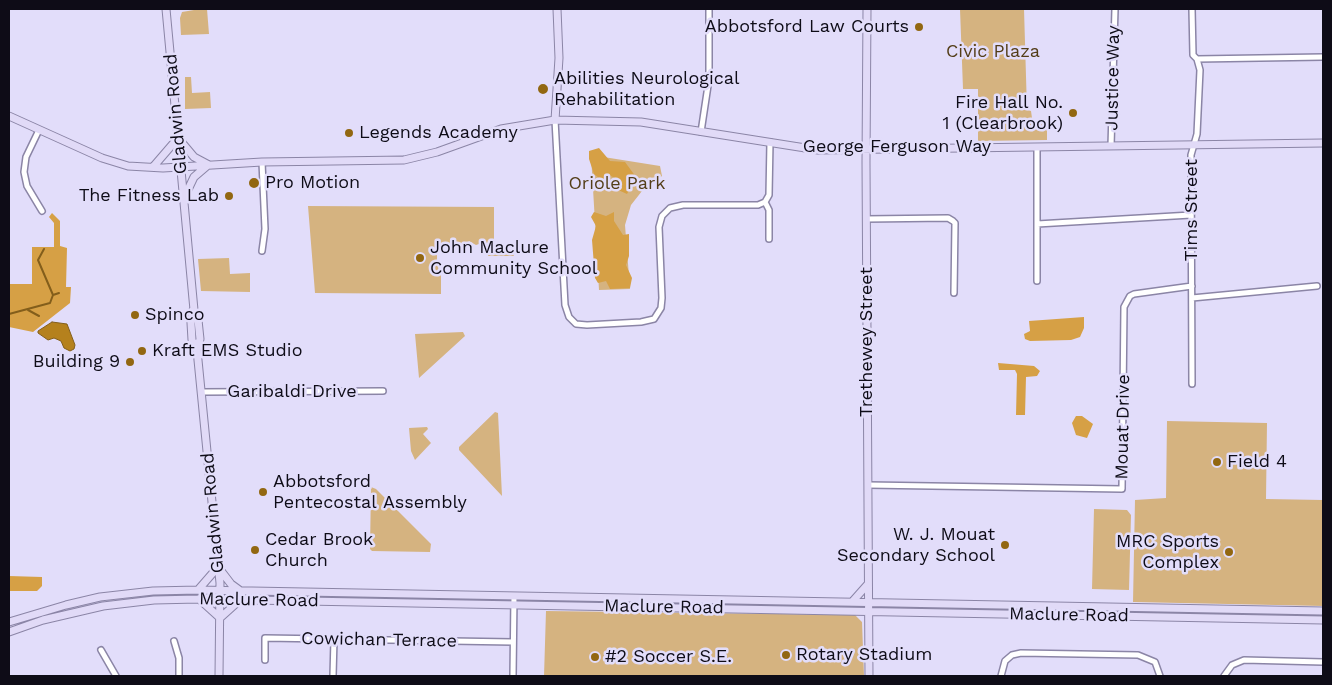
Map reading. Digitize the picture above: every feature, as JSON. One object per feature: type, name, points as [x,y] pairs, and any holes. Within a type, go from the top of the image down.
[{"type":"main road","name":"Gladwin Road","points":[[166,9],[194,310],[191,323],[192,340],[197,350],[202,392],[218,567],[220,596],[219,676]]},
{"type":"main road","points":[[555,120],[559,58],[557,9]]},
{"type":"main road","name":"Trethewey Street","points":[[867,9],[866,219],[869,676]]},
{"type":"main road","name":"George Ferguson Way","points":[[9,116],[109,161],[128,166],[153,167],[262,162],[404,160],[437,152],[501,129],[555,120],[621,120],[818,150],[1323,143]]},
{"type":"main road","points":[[153,167],[178,138],[194,156],[209,165],[194,177],[183,200]]},
{"type":"main road","points":[[198,590],[218,567],[231,584],[242,592]]},
{"type":"main road","points":[[852,602],[868,584]]},
{"type":"main road","name":"Maclure Road","points":[[9,622],[66,604],[100,597],[153,591],[198,590],[240,600],[1323,620]]},
{"type":"main road","name":"Maclure Road","points":[[9,632],[43,620],[103,606],[154,600],[198,599],[242,592],[1323,611]]},
{"type":"main road","points":[[198,599],[220,618],[240,600]]},
{"type":"street","points":[[701,132],[709,79],[709,9]]},
{"type":"street","name":"Justice Way","points":[[1111,146],[1114,9]]},
{"type":"street","name":"Tims Street","points":[[1192,9],[1193,55],[1197,60],[1200,70],[1199,115],[1191,155],[1192,384]]},
{"type":"street","points":[[1197,60],[1323,57]]},
{"type":"street","points":[[555,120],[565,305],[569,317],[576,324],[632,322],[654,319],[661,308],[662,298],[659,227],[662,216],[670,208],[683,205],[758,205],[765,202],[769,195],[770,142]]},
{"type":"street","points":[[39,130],[26,157],[24,172],[27,186],[42,211]]},
{"type":"street","points":[[1036,147],[1037,280]]},
{"type":"street","points":[[262,162],[265,229],[262,251]]},
{"type":"street","points":[[765,202],[769,210],[769,239]]},
{"type":"street","points":[[1037,224],[1191,215]]},
{"type":"street","points":[[866,219],[948,218],[952,221],[954,223],[954,293]]},
{"type":"street","name":"Mouat Drive","points":[[868,485],[1122,489],[1124,308],[1130,296],[1134,294],[1192,286]]},
{"type":"street","points":[[1192,298],[1317,286]]},
{"type":"street","name":"Garibaldi Drive","points":[[202,392],[383,391]]},
{"type":"street","points":[[513,676],[514,596]]},
{"type":"street","name":"Cowichan Terrace","points":[[265,660],[266,638],[513,642]]},
{"type":"street","points":[[334,639],[334,676]]},
{"type":"street","points":[[174,641],[179,658],[179,676]]},
{"type":"street","points":[[101,650],[116,676]]},
{"type":"street","points":[[1001,676],[1005,661],[1012,655],[1021,653],[1143,656],[1155,662],[1160,676]]},
{"type":"street","points":[[1224,676],[1232,665],[1244,660],[1323,662]]},
{"type":"green space","points":[[207,9],[209,34],[181,35],[180,18],[182,12]]},
{"type":"green space","name":"Civic Plaza","points":[[960,9],[1024,9],[1027,110],[1031,111],[1032,118],[1036,123],[1047,128],[1047,140],[978,141],[978,89],[963,89]]},
{"type":"green space","points":[[185,77],[191,77],[192,93],[210,92],[211,108],[185,109]]},
{"type":"green space","name":"Oriole Park","points":[[591,155],[660,166],[662,176],[642,191],[631,205],[625,225],[630,289],[599,290]]},
{"type":"green space","name":"John Maclure Community School","points":[[308,206],[494,207],[494,242],[500,249],[510,249],[514,256],[488,256],[488,245],[485,242],[476,245],[469,241],[466,245],[458,242],[452,245],[445,242],[437,247],[437,264],[441,275],[441,294],[315,293]]},
{"type":"green space","points":[[229,258],[230,274],[250,273],[250,292],[201,291],[198,259]]},
{"type":"green space","points":[[463,332],[465,336],[419,378],[415,334]]},
{"type":"green space","points":[[495,412],[498,413],[502,496],[459,450],[459,447]]},
{"type":"green space","name":"MRC Sports Complex","points":[[1167,421],[1267,423],[1266,499],[1323,500],[1323,606],[1133,602],[1135,500],[1166,498]]},
{"type":"green space","points":[[427,427],[428,429],[423,434],[431,443],[415,460],[411,451],[409,428]]},
{"type":"green space","points":[[371,487],[376,489],[431,544],[430,552],[372,551],[370,549]]},
{"type":"green space","points":[[1094,509],[1127,510],[1131,515],[1129,590],[1092,589]]},
{"type":"green space","points":[[546,611],[855,615],[862,622],[864,676],[544,676]]},
{"type":"shaded area","points":[[599,148],[610,161],[625,162],[636,177],[627,194],[616,189],[619,180],[611,176],[604,182],[594,174],[589,159],[589,151]]},
{"type":"shaded area","points":[[594,212],[606,216],[614,212],[614,221],[623,235],[629,234],[629,256],[626,265],[632,278],[630,288],[610,289],[606,281],[598,283],[595,278],[592,240],[596,226],[591,217]]},
{"type":"shaded area","points":[[52,213],[60,221],[60,246],[67,248],[66,287],[71,287],[70,303],[33,332],[9,327],[9,284],[32,284],[32,247],[54,247],[54,223],[49,217]]},
{"type":"shaded area","points":[[1084,317],[1084,328],[1080,337],[1071,340],[1030,341],[1025,339],[1024,334],[1030,331],[1029,321]]},
{"type":"shaded area","points":[[52,322],[67,324],[75,345],[74,349],[70,351],[64,348],[61,341],[54,338],[48,340],[38,333],[38,331]]},
{"type":"shaded area","points":[[998,363],[1034,366],[1040,371],[1037,376],[1026,377],[1025,415],[1016,415],[1017,374],[1015,370],[999,370]]},
{"type":"shaded area","points":[[1076,416],[1082,416],[1093,424],[1087,438],[1076,435],[1072,423]]},
{"type":"shaded area","points":[[9,576],[42,577],[42,586],[37,591],[9,591]]},
{"type":"waterway","points":[[9,314],[50,303],[53,295],[38,260],[44,249]]},
{"type":"waterway","points":[[53,295],[59,293]]},
{"type":"waterway","points":[[28,310],[39,316]]},
{"type":"place","name":"Abbotsford Law Courts","points":[[919,27]]},
{"type":"place","name":"Abilities Neurological Rehabilitation","points":[[543,89]]},
{"type":"place","name":"Fire Hall No. 1 (Clearbrook)","points":[[1073,113]]},
{"type":"place","name":"Legends Academy","points":[[349,133]]},
{"type":"place","name":"Pro Motion","points":[[254,183]]},
{"type":"place","name":"The Fitness Lab","points":[[229,196]]},
{"type":"place","name":"John Maclure Community School","points":[[420,258]]},
{"type":"place","name":"Spinco","points":[[135,315]]},
{"type":"place","name":"Kraft EMS Studio","points":[[142,351]]},
{"type":"place","name":"Building 9","points":[[130,362]]},
{"type":"place","name":"Field 4","points":[[1217,462]]},
{"type":"place","name":"Abbotsford Pentecostal Assembly","points":[[263,492]]},
{"type":"place","name":"W. J. Mouat Secondary School","points":[[1005,545]]},
{"type":"place","name":"Cedar Brook Church","points":[[255,550]]},
{"type":"place","name":"MRC Sports Complex","points":[[1229,552]]},
{"type":"place","name":"Rotary Stadium","points":[[786,655]]},
{"type":"place","name":"#2 Soccer S.E.","points":[[595,657]]}]
